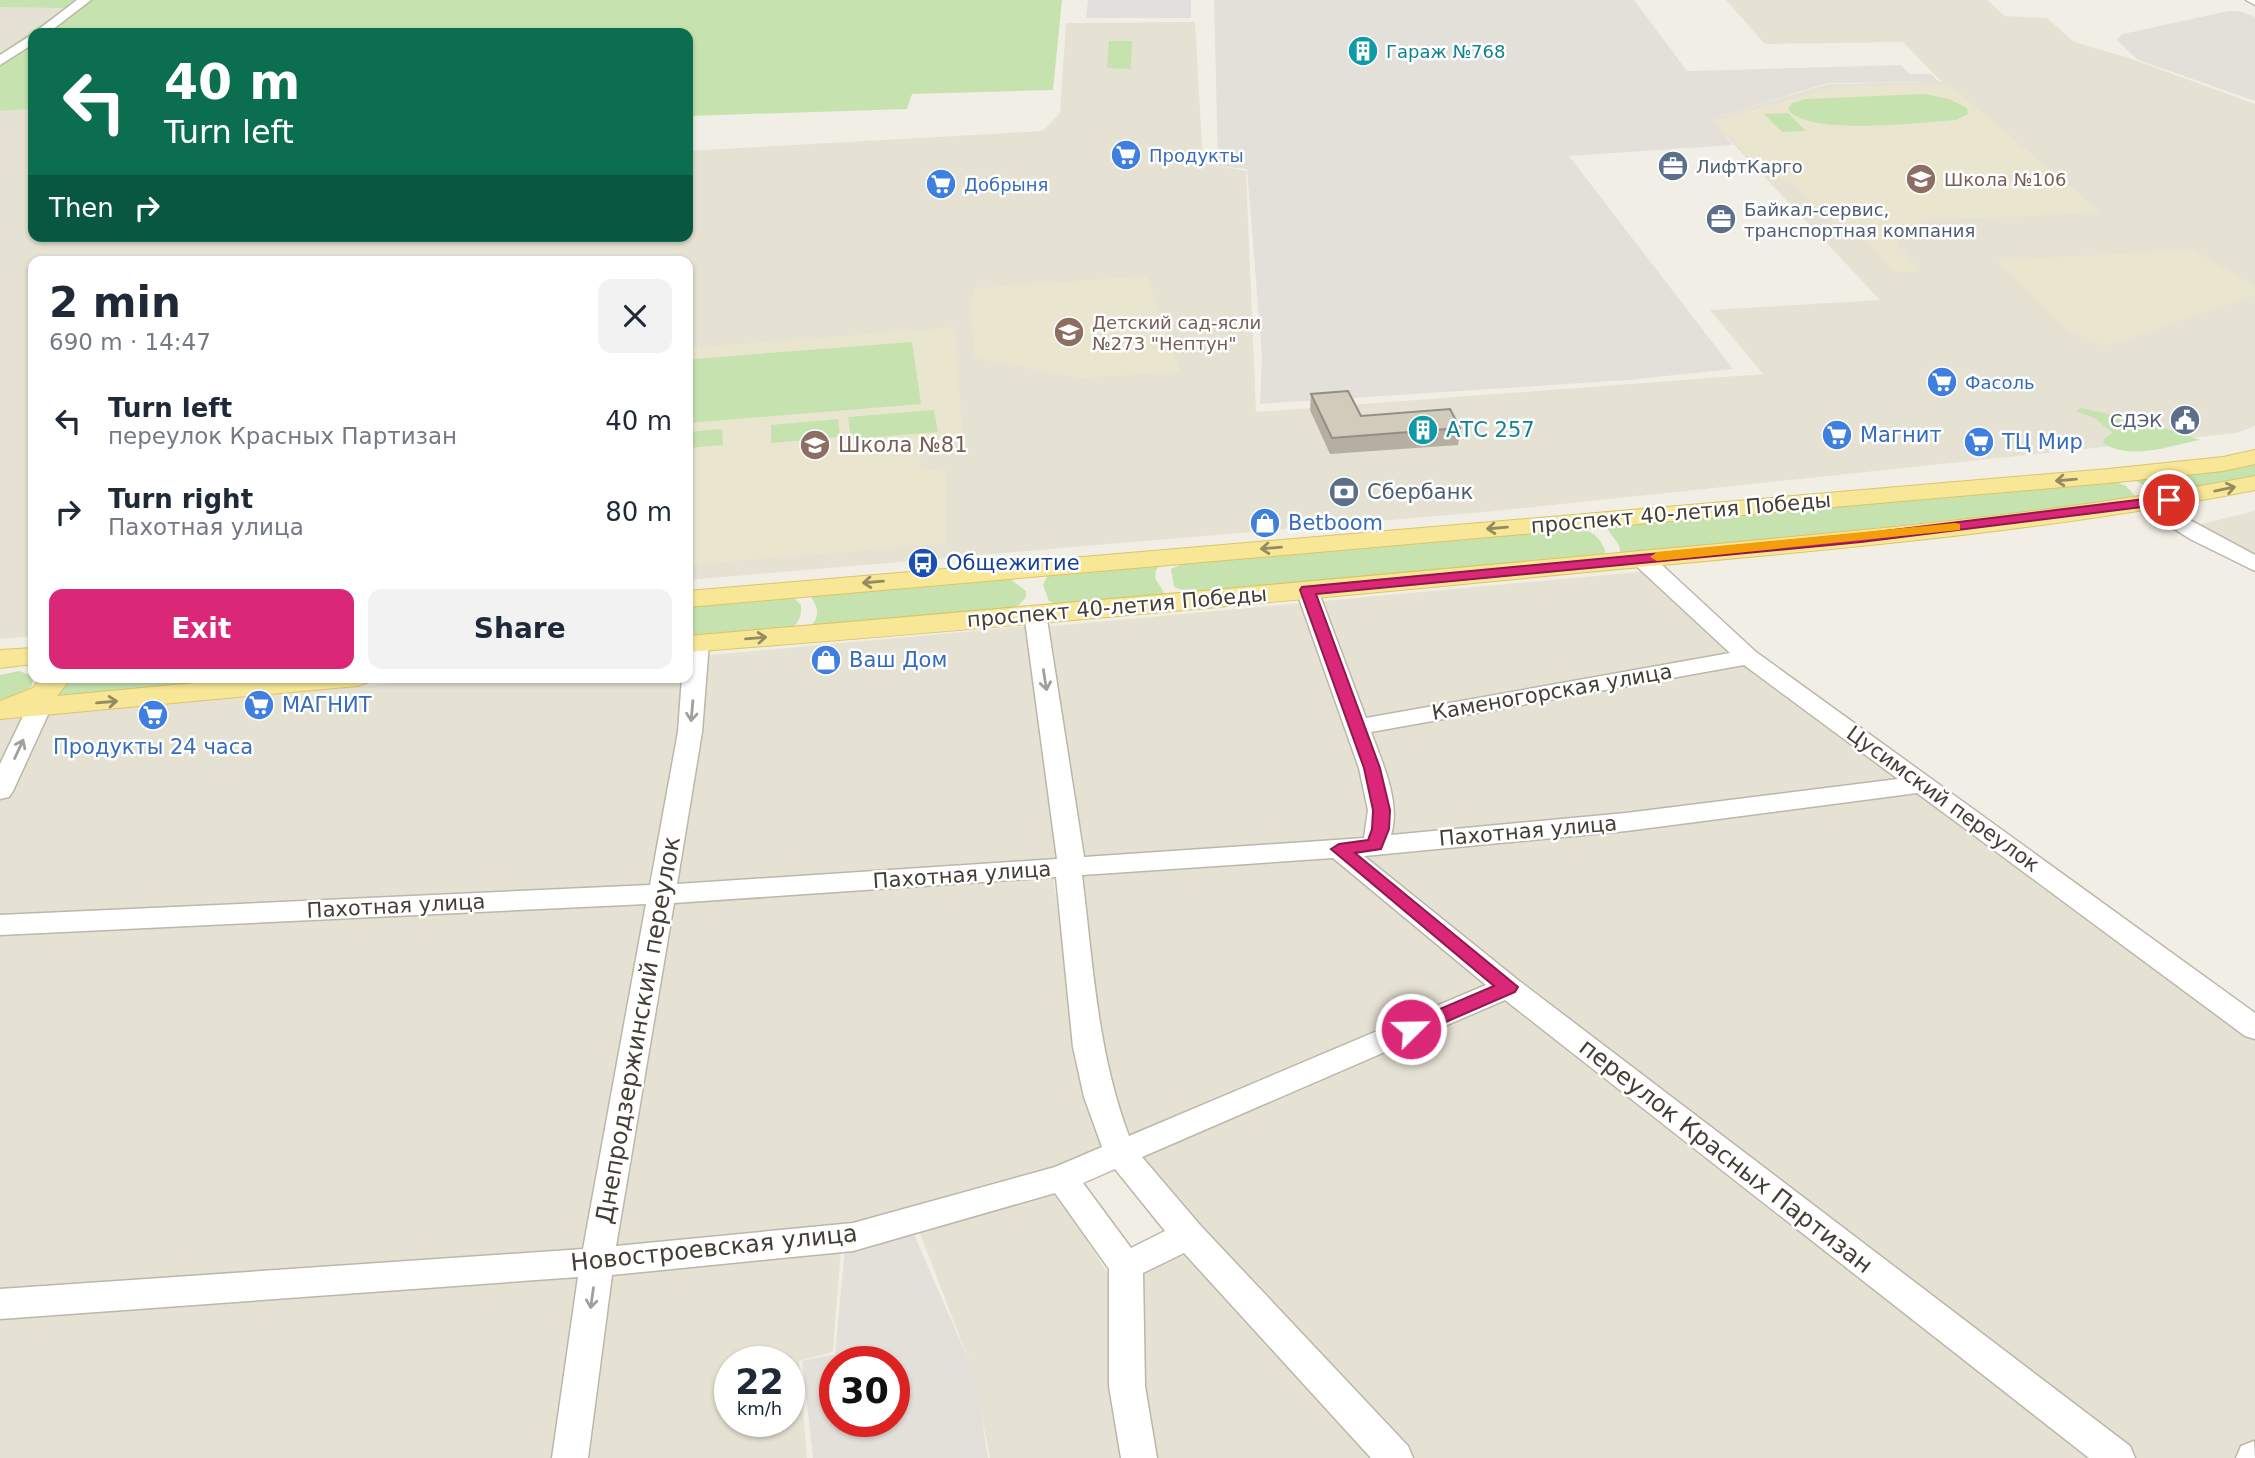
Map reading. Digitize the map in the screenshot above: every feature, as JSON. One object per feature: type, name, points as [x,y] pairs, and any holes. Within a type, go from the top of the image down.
[{"type":"main road","name":"проспект 40-летия Победы","points":[[693,599],[2118,475],[2223,464],[2255,457]]},
{"type":"main road","points":[[2118,475],[2132,481],[2144,493],[2149,504]]},
{"type":"main road","name":"проспект 40-летия Победы","points":[[693,644],[1861,538],[2149,504],[2255,483]]},
{"type":"main road","points":[[1584,521],[1607,541],[1613,551],[1611,561]]},
{"type":"main road","points":[[1172,556],[1162,577],[1165,585],[1182,601]]},
{"type":"main road","points":[[1030,569],[1035,613]]},
{"type":"main road","points":[[796,589],[808,602],[809,612],[805,626],[796,635]]},
{"type":"main road","points":[[2,710],[43,694],[53,683]]},
{"type":"main road","points":[[2,710],[295,683]]},
{"type":"street","points":[[47,28],[85,0]]},
{"type":"street","points":[[0,61],[28,41]]},
{"type":"street","points":[[2149,504],[2255,564]]},
{"type":"street","name":"Цусимский переулок","points":[[1641,558],[1748,657],[2255,1028]]},
{"type":"street","points":[[1307,590],[1372,768],[1381,810],[1381,829],[1375,845]]},
{"type":"street","points":[[1035,613],[1072,853],[1068,868],[1088,1047],[1100,1097],[1121,1153],[1188,1235],[1395,1458]]},
{"type":"street","name":"Каменогорская улица","points":[[1356,727],[1748,657]]},
{"type":"street","name":"Днепродзержинский переулок","points":[[570,1458],[597,1262],[690,732],[691,683]]},
{"type":"street","points":[[0,791],[39,708]]},
{"type":"street","name":"Пахотная улица","points":[[0,925],[662,894],[1339,849],[1626,822],[1922,784]]},
{"type":"street","name":"переулок Красных Партизан","points":[[1339,849],[1508,987],[2117,1458]]},
{"type":"street","name":"Новостроевская улица","points":[[0,1304],[597,1262],[853,1237],[1062,1178],[1508,987]]},
{"type":"street","points":[[1062,1178],[1126,1266],[1126,1386],[1139,1458]]},
{"type":"street","points":[[1126,1266],[1188,1235]]},
{"type":"shaded area","points":[[1088,0],[1191,0],[1191,18],[1086,18]]},
{"type":"shaded area","points":[[1214,0],[1634,0],[1687,71],[1901,65],[1910,74],[1931,74],[1939,82],[1828,83],[1710,119],[1733,145],[1569,156],[1733,369],[1628,380],[1260,404],[1262,356],[1247,169],[1218,166]]},
{"type":"shaded area","points":[[1726,0],[1987,0],[2005,16],[2047,18],[2074,42],[2129,58],[2255,104],[2255,426],[2237,433],[1485,512],[693,580],[693,256],[28,256],[28,636],[0,639],[0,111],[28,109],[28,242],[693,242],[693,151],[1043,131],[1060,113],[1066,23],[1195,22],[1203,163],[1246,171],[1256,412],[1763,374],[1710,310],[1880,300],[1710,119],[1828,84],[1942,82],[1903,42],[1765,44]]},
{"type":"shaded area","points":[[0,7],[65,7],[35,28],[28,28],[28,33],[0,53]]},
{"type":"shaded area","points":[[2228,11],[2240,11],[2255,17],[2255,101],[2138,60],[2116,39],[2123,34]]},
{"type":"shaded area","name":"Школа №106","points":[[1948,84],[2102,213],[1923,220],[1896,243],[1920,269],[1915,272],[1895,272],[1866,241],[1841,224],[1826,218],[1792,182],[1768,177],[1714,121],[1835,87]]},
{"type":"shaded area","points":[[2193,250],[2255,286],[2255,296],[2106,346],[2067,330],[1996,260]]},
{"type":"shaded area","name":"Детский сад-ясли №273 \"Нептун\"","points":[[1147,276],[1180,372],[1080,378],[975,358],[970,305],[975,288]]},
{"type":"shaded area","name":"Школа №81","points":[[955,327],[963,442],[921,448],[920,469],[947,471],[945,544],[693,565],[693,348]]},
{"type":"shaded area","points":[[2255,511],[2255,560],[2190,527]]},
{"type":"shaded area","points":[[1659,570],[1750,653],[2255,1026],[2255,1458],[990,1458],[973,1372],[920,1233],[1057,1192],[1117,1288],[1202,1231],[1150,1168],[1107,1092],[1042,627]]},
{"type":"shaded area","points":[[1030,626],[1060,861],[1053,877],[1077,1048],[1117,1152],[853,1233],[593,1257],[565,1458],[0,1458],[0,719],[396,683],[693,683],[693,657]]},
{"type":"shaded area","points":[[913,1232],[975,1375],[988,1458],[813,1458],[805,1387],[805,1360],[819,1357],[819,1437],[910,1437],[910,1346],[836,1346],[845,1247]]},
{"type":"shaded area","points":[[841,1248],[833,1346],[819,1346],[819,1356],[805,1359],[805,1346],[714,1346],[714,1437],[805,1437],[805,1434],[807,1458],[579,1458],[602,1268]]},
{"type":"green space","points":[[0,0],[1062,0],[1053,90],[912,94],[907,109],[693,116],[693,28],[36,28],[64,8],[0,7]]},
{"type":"green space","points":[[28,33],[28,109],[0,111],[0,53]]},
{"type":"green space","points":[[1109,41],[1132,41],[1131,69],[1107,68]]},
{"type":"green space","points":[[1924,94],[1949,99],[1967,108],[1968,114],[1956,120],[1866,126],[1817,123],[1799,118],[1788,109],[1792,103],[1806,99]]},
{"type":"green space","points":[[1788,113],[1806,131],[1782,132],[1764,114]]},
{"type":"green space","points":[[912,342],[921,404],[693,423],[693,359]]},
{"type":"green space","points":[[2081,408],[2148,423],[2200,440],[2138,452],[2114,448],[2103,443],[2105,438],[2113,433],[2094,418],[2076,411]]},
{"type":"green space","points":[[934,410],[938,432],[851,439],[848,417]]},
{"type":"green space","points":[[838,419],[840,437],[771,443],[771,425]]},
{"type":"green space","points":[[722,429],[723,445],[693,448],[693,432]]},
{"type":"green space","points":[[2255,462],[2255,476],[2152,497],[2144,486],[2132,478]]},
{"type":"green space","points":[[2116,482],[2126,486],[2136,497],[2121,502],[1621,555],[1619,545],[1605,526]]},
{"type":"green space","points":[[1577,528],[1597,537],[1605,550],[1604,557],[1193,593],[1174,587],[1171,569],[1189,561]]},
{"type":"green space","points":[[1162,564],[1156,570],[1155,578],[1165,594],[1057,605],[1049,601],[1043,585],[1048,575]]},
{"type":"green space","points":[[1009,578],[1026,591],[1026,597],[1019,605],[1010,608],[810,627],[816,619],[817,611],[810,595]]},
{"type":"green space","points":[[792,596],[801,605],[801,609],[799,619],[791,630],[693,639],[693,606]]},
{"type":"green space","points":[[19,671],[28,674],[28,683],[32,683],[32,686],[0,701],[0,675]]},
{"type":"green space","points":[[60,683],[230,683],[41,701]]},
{"type":"building","points":[[1348,391],[1361,416],[1450,409],[1460,428],[1332,438],[1311,394]]},
{"type":"slow traffic","points":[[1657,557],[1955,527]]},
{"type":"place","name":"Гараж №768","points":[[1363,51]]},
{"type":"place","name":"Продукты","points":[[1126,155]]},
{"type":"place","name":"ЛифтКарго","points":[[1673,166]]},
{"type":"place","name":"Школа №106","points":[[1921,179]]},
{"type":"place","name":"Добрыня","points":[[941,184]]},
{"type":"place","name":"Байкал-сервис, транспортная компания","points":[[1721,219]]},
{"type":"place","name":"Детский сад-ясли №273 \"Нептун\"","points":[[1069,332]]},
{"type":"place","name":"Фасоль","points":[[1942,382]]},
{"type":"place","name":"СДЭК","points":[[2185,420]]},
{"type":"place","name":"АТС 257","points":[[1423,430]]},
{"type":"place","name":"Магнит","points":[[1837,435]]},
{"type":"place","name":"ТЦ Мир","points":[[1979,442]]},
{"type":"place","name":"Школа №81","points":[[815,445]]},
{"type":"place","name":"Сбербанк","points":[[1344,492]]},
{"type":"place","name":"Betboom","points":[[1265,523]]},
{"type":"place","name":"Общежитие","points":[[923,563]]},
{"type":"place","name":"Ваш Дом","points":[[826,660]]},
{"type":"place","name":"МАГНИТ","points":[[259,705]]},
{"type":"place","name":"Продукты 24 часа","points":[[153,715]]},
{"type":"route","points":[[1411,1029],[1508,987],[1339,849],[1375,845],[1381,829],[1381,810],[1372,768],[1307,590],[1861,538],[2169,500]]}]
